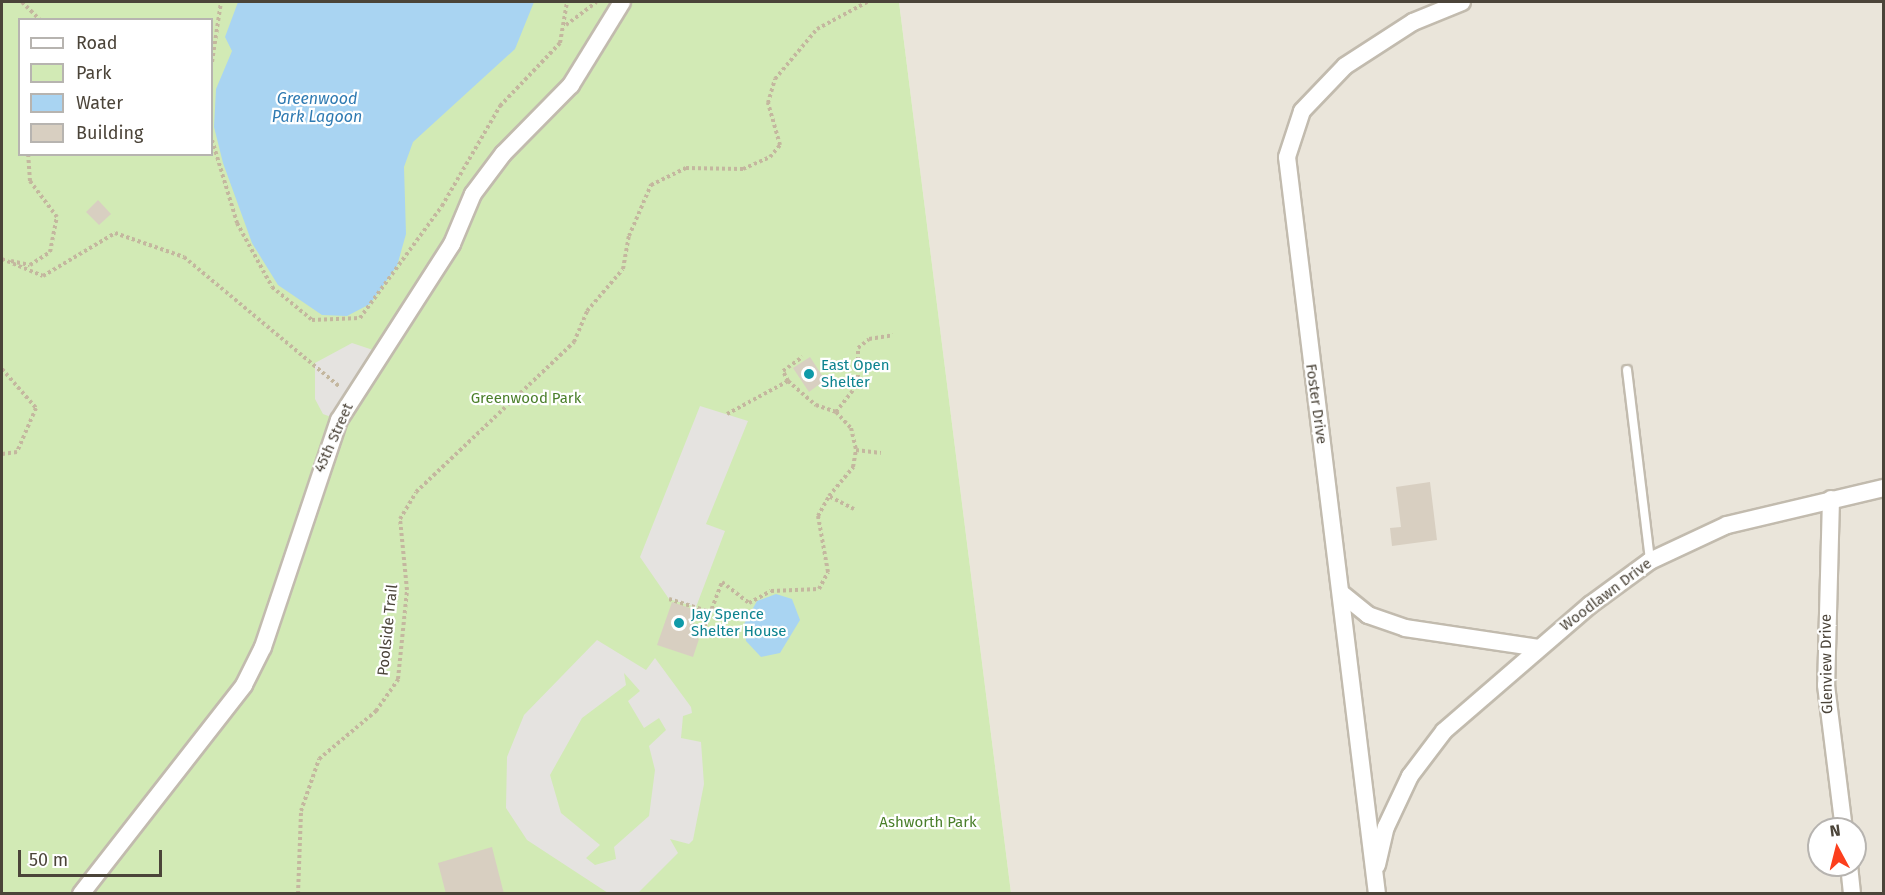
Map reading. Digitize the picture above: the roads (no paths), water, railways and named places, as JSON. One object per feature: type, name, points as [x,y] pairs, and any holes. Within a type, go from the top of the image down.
[{"type":"street","name":"45th Street","points":[[81,894],[244,685],[263,647],[316,480],[353,396],[452,244],[473,194],[571,85],[622,2]]},
{"type":"street","name":"Foster Drive","points":[[1377,894],[1287,157],[1299,119],[1317,92],[1378,42],[1462,2]]},
{"type":"street","name":"Woodlawn Drive","points":[[1375,876],[1386,827],[1410,776],[1444,731],[1539,648],[1650,561],[1727,525],[1884,488]]},
{"type":"street","name":"Glenview Drive","points":[[1830,499],[1826,685],[1842,817]]},
{"type":"street","points":[[1341,593],[1368,615],[1405,628],[1539,648]]},
{"type":"street","points":[[1850,877],[1852,894]]},
{"type":"lane","points":[[1628,370],[1650,561]]},
{"type":"water","name":"Greenwood Park Lagoon","points":[[238,2],[534,2],[515,49],[413,142],[404,167],[406,234],[397,266],[370,304],[347,316],[322,315],[278,285],[252,243],[223,163],[214,127],[216,89],[232,51],[225,37]]},
{"type":"water","points":[[776,594],[792,599],[800,620],[780,653],[761,657],[746,641],[744,624],[757,601]]},
{"type":"place","name":"East Open Shelter","points":[[809,374]]},
{"type":"place","name":"Jay Spence Shelter House","points":[[679,623]]},
{"type":"park label","name":"Greenwood Park","points":[[526,399]]},
{"type":"park label","name":"Ashworth Park","points":[[928,823]]}]
